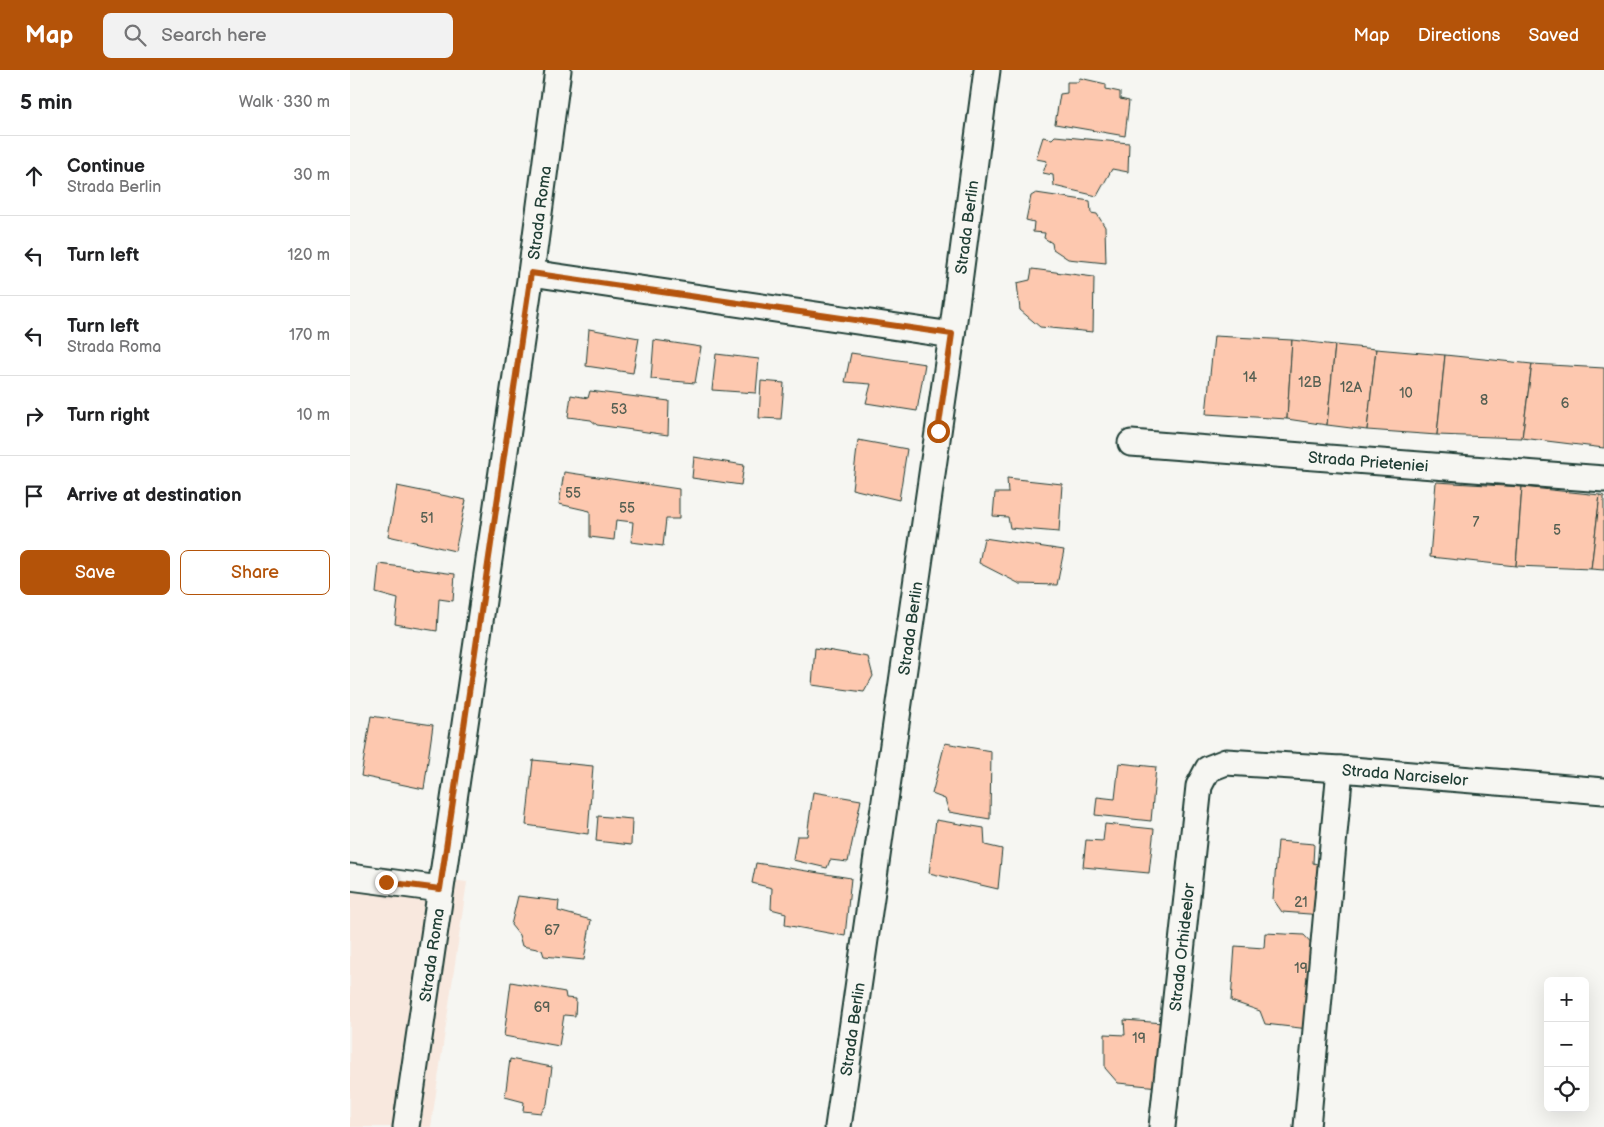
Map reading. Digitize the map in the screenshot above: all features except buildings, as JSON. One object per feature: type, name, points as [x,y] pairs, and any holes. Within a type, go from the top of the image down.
[{"type":"street","name":"Strada Roma","points":[[406,1127],[531,273],[558,70]]},
{"type":"street","name":"Strada Berlin","points":[[838,1127],[952,334],[987,70]]},
{"type":"street","points":[[531,273],[952,334]]},
{"type":"street","name":"Strada Prieteniei","points":[[1132,443],[1604,479]]},
{"type":"street","name":"Strada Narciselor","points":[[1208,769],[1226,762],[1340,769],[1604,791]]},
{"type":"street","name":"Strada Orhideelor","points":[[1162,1127],[1199,786],[1208,769]]},
{"type":"street","points":[[1307,1127],[1340,769]]},
{"type":"street","points":[[350,877],[440,889]]},
{"type":"shaded area","points":[[350,866],[467,882],[431,1127],[350,1127]]},
{"type":"route","points":[[386,882],[440,889],[531,273],[952,334],[938,431]]}]
